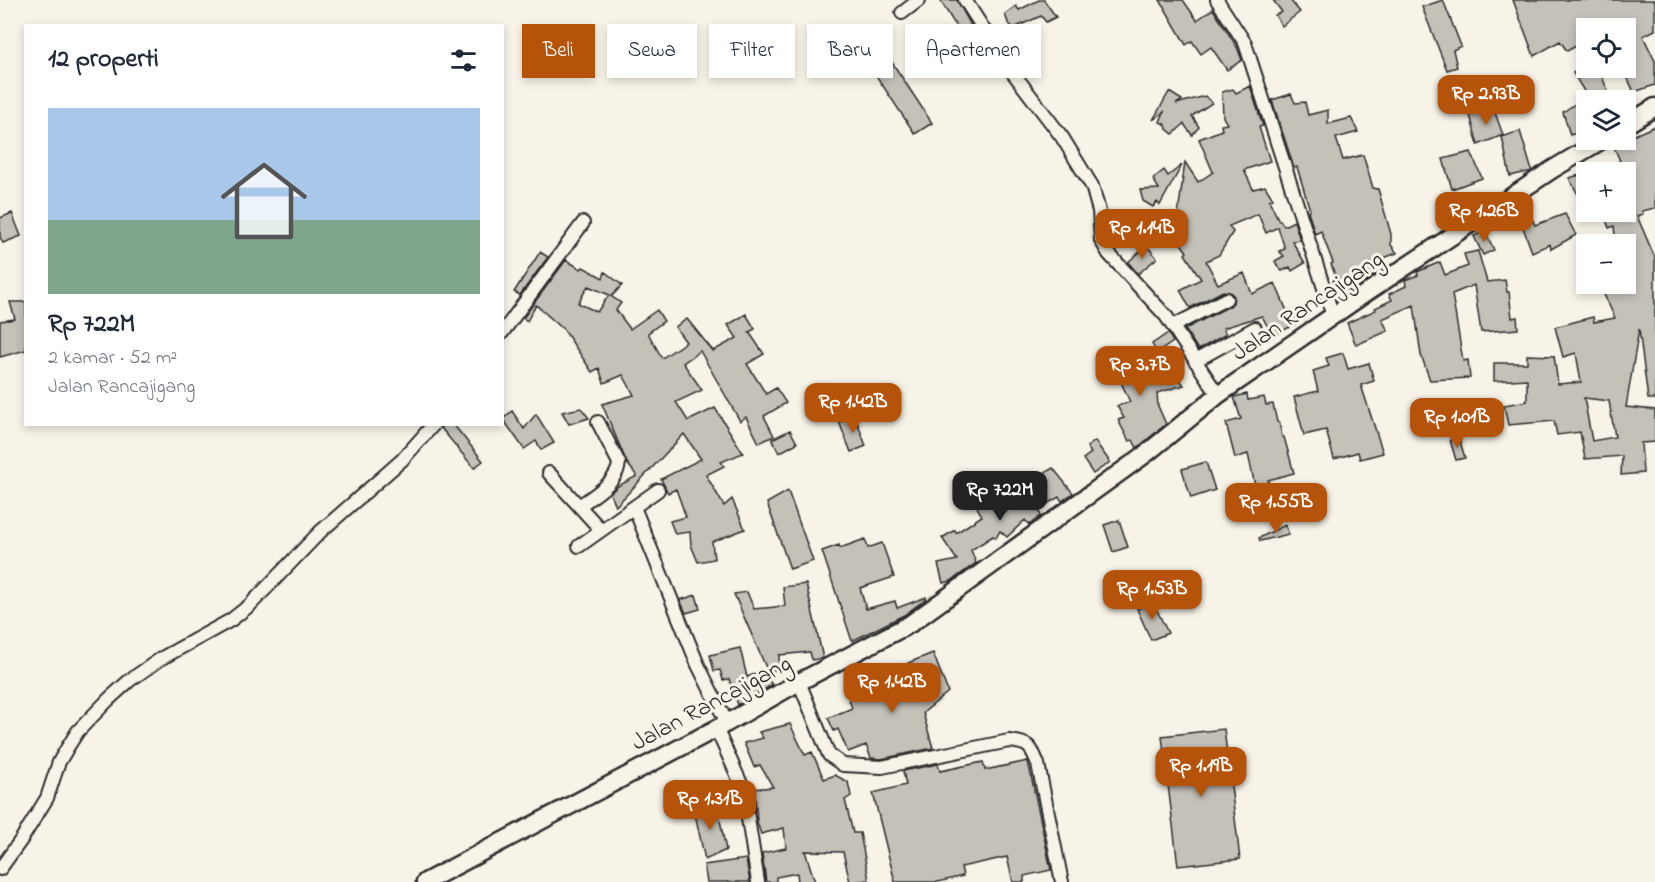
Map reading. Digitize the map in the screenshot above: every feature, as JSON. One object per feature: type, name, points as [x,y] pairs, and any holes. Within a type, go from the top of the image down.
[{"type":"main road","points":[[1636,119],[1655,107]]},
{"type":"main road","name":"Jalan Rancajigang","points":[[425,882],[910,624],[1147,453],[1218,395],[1553,169],[1585,150]]},
{"type":"street","points":[[902,13],[919,0]]},
{"type":"street","points":[[965,0],[1004,61],[1062,137],[1092,186],[1099,211],[1101,240],[1109,254],[1166,316],[1218,395]]},
{"type":"street","points":[[1217,0],[1245,43],[1333,316]]},
{"type":"street","points":[[504,330],[583,223]]},
{"type":"street","points":[[1173,326],[1226,299]]},
{"type":"street","points":[[1195,361],[1255,328]]},
{"type":"street","points":[[579,506],[605,485],[618,468],[619,463],[598,422]]},
{"type":"street","points":[[0,869],[47,798],[59,762],[69,745],[78,731],[109,699],[162,658],[231,620],[250,605],[320,532],[402,460],[432,426]]},
{"type":"street","points":[[549,473],[601,530]]},
{"type":"street","points":[[579,546],[658,490]]},
{"type":"street","points":[[634,507],[722,725],[747,797],[747,812],[758,882]]},
{"type":"street","points":[[799,682],[829,755],[843,765],[882,767],[1009,741],[1022,742],[1032,748],[1038,764],[1062,882]]},
{"type":"building","points":[[940,0],[957,0],[970,24],[955,24]]},
{"type":"building","points":[[1039,0],[1044,0],[1056,17],[1046,22],[1041,16],[1023,24],[1009,24],[1005,14],[1016,6],[1019,10]]},
{"type":"building","points":[[1160,0],[1183,0],[1197,20],[1213,9],[1237,47],[1242,60],[1227,70],[1211,47],[1201,54],[1192,41],[1186,45]]},
{"type":"building","points":[[1273,0],[1290,0],[1300,12],[1282,26],[1275,15],[1282,12]]},
{"type":"building","points":[[1443,0],[1461,46],[1453,50],[1457,67],[1447,70],[1422,7]]},
{"type":"building","points":[[1513,0],[1655,0],[1655,30],[1643,36],[1655,61],[1655,85],[1636,91],[1628,78],[1636,78],[1636,18],[1576,18],[1576,46],[1567,51],[1560,41],[1534,56]]},
{"type":"building","points":[[893,64],[932,123],[915,134],[878,78],[893,78]]},
{"type":"building","points":[[1576,78],[1602,78],[1608,90],[1583,90]]},
{"type":"building","points":[[1250,86],[1263,126],[1259,127],[1270,161],[1244,170],[1253,189],[1265,186],[1273,199],[1269,200],[1279,221],[1284,226],[1294,221],[1300,240],[1292,241],[1305,263],[1292,271],[1290,267],[1282,271],[1278,267],[1275,261],[1284,256],[1279,251],[1285,249],[1278,227],[1266,233],[1258,214],[1229,226],[1233,232],[1219,255],[1206,261],[1218,284],[1244,273],[1252,294],[1275,283],[1287,311],[1291,310],[1297,323],[1272,335],[1262,316],[1223,328],[1226,334],[1198,350],[1185,329],[1230,306],[1234,296],[1230,292],[1223,291],[1190,308],[1180,290],[1201,279],[1185,254],[1187,252],[1168,226],[1177,222],[1185,162],[1198,182],[1213,172],[1199,139],[1222,130],[1221,125],[1227,124],[1223,117],[1222,92],[1233,89],[1236,93]]},
{"type":"building","points":[[1169,92],[1182,100],[1176,104],[1205,96],[1212,103],[1192,116],[1199,127],[1192,135],[1184,124],[1173,134],[1166,125],[1160,122],[1164,112],[1153,120]]},
{"type":"building","points":[[1291,94],[1295,103],[1305,102],[1308,115],[1328,110],[1328,124],[1351,118],[1358,132],[1336,138],[1343,160],[1363,155],[1373,188],[1378,189],[1391,234],[1391,245],[1397,253],[1371,263],[1374,275],[1366,280],[1363,271],[1337,280],[1321,231],[1315,234],[1297,167],[1294,168],[1272,100]]},
{"type":"building","points":[[1576,103],[1576,133],[1570,135],[1563,112]]},
{"type":"building","points":[[1493,107],[1503,135],[1478,145],[1470,115]]},
{"type":"building","points":[[1655,126],[1655,208],[1642,211],[1643,214],[1637,216],[1655,258],[1655,399],[1648,399],[1639,329],[1626,407],[1655,410],[1655,442],[1641,443],[1643,473],[1621,475],[1622,456],[1585,459],[1580,432],[1557,435],[1554,421],[1508,425],[1504,405],[1527,401],[1527,379],[1494,381],[1494,363],[1527,363],[1527,355],[1554,356],[1558,384],[1581,382],[1576,353],[1563,357],[1555,327],[1593,317],[1594,322],[1615,318],[1604,294],[1636,294],[1636,234],[1615,234],[1614,226],[1609,228],[1607,222],[1636,222],[1636,162],[1618,162],[1620,161],[1615,150],[1636,150],[1636,134]],"holes":[[[1584,398],[1609,401],[1615,437],[1592,441]]]},
{"type":"building","points":[[1520,131],[1532,171],[1510,176],[1502,137]]},
{"type":"building","points":[[1471,152],[1482,178],[1452,189],[1443,159]]},
{"type":"building","points":[[1182,165],[1160,205],[1157,202],[1153,207],[1143,201],[1140,190],[1159,189],[1153,179],[1164,170],[1168,176]]},
{"type":"building","points":[[1576,176],[1576,191],[1569,178]]},
{"type":"building","points":[[12,213],[21,236],[3,243],[0,237],[0,218]]},
{"type":"building","points":[[1529,213],[1535,225],[1565,214],[1576,235],[1551,249],[1550,244],[1532,252],[1520,219]]},
{"type":"building","points":[[1485,231],[1494,250],[1483,255],[1474,236]]},
{"type":"building","points":[[1147,246],[1157,258],[1138,274],[1128,262]]},
{"type":"building","points":[[1478,251],[1487,282],[1505,280],[1512,318],[1517,317],[1518,329],[1481,332],[1474,285],[1452,294],[1463,361],[1468,360],[1470,378],[1430,380],[1421,355],[1414,305],[1382,319],[1388,331],[1356,345],[1347,323],[1392,300],[1389,294],[1406,286],[1405,280],[1418,275],[1417,272],[1440,262],[1445,275],[1468,266],[1464,254]]},
{"type":"building","points":[[540,252],[548,257],[520,295],[514,292]]},
{"type":"building","points":[[566,260],[603,278],[605,272],[622,285],[612,296],[588,286],[578,303],[597,312],[609,295],[621,303],[616,310],[630,329],[657,310],[664,321],[648,333],[662,358],[686,342],[675,327],[687,319],[713,351],[737,338],[728,325],[746,314],[755,329],[749,332],[764,354],[747,364],[766,394],[776,388],[786,403],[764,416],[774,436],[759,443],[746,417],[740,421],[700,351],[683,363],[702,390],[676,402],[688,421],[715,408],[743,453],[721,462],[724,466],[706,475],[724,506],[732,499],[745,529],[712,542],[714,559],[698,562],[691,545],[690,532],[675,534],[670,521],[686,517],[676,489],[668,493],[661,479],[701,459],[684,434],[616,506],[610,493],[637,476],[627,463],[602,404],[634,395],[623,375],[604,383],[599,368],[592,372],[564,330],[536,305],[527,321],[523,318]]},
{"type":"building","points":[[1344,278],[1349,292],[1338,300],[1332,282]]},
{"type":"building","points":[[10,302],[24,302],[24,351],[0,357],[0,321],[15,319]]},
{"type":"building","points":[[1168,333],[1173,342],[1157,353],[1152,344]]},
{"type":"building","points":[[1126,349],[1146,380],[1169,367],[1184,385],[1157,393],[1158,406],[1166,424],[1137,448],[1133,440],[1129,441],[1118,420],[1124,418],[1117,406],[1130,402],[1116,371],[1112,378],[1106,371],[1104,361]]},
{"type":"building","points":[[1343,353],[1348,369],[1369,363],[1374,381],[1361,385],[1383,453],[1360,459],[1358,452],[1334,459],[1326,430],[1304,435],[1294,397],[1318,391],[1313,371],[1329,366],[1326,358]]},
{"type":"building","points":[[1247,394],[1248,400],[1264,397],[1266,405],[1273,404],[1294,473],[1268,480],[1270,487],[1256,490],[1248,454],[1235,458],[1226,423],[1241,419],[1234,397]]},
{"type":"building","points":[[581,408],[589,418],[569,424],[562,412]]},
{"type":"building","points":[[512,411],[524,429],[536,414],[554,443],[541,450],[536,441],[524,449],[504,418]]},
{"type":"building","points":[[855,416],[866,446],[851,452],[839,422]]},
{"type":"building","points":[[442,426],[455,426],[483,461],[474,468]]},
{"type":"building","points":[[790,430],[797,443],[779,453],[772,439]]},
{"type":"building","points":[[1459,438],[1465,458],[1456,460],[1450,440]]},
{"type":"building","points":[[1095,441],[1110,462],[1093,474],[1083,459],[1091,453],[1087,447]]},
{"type":"building","points":[[1206,462],[1215,490],[1191,498],[1182,469]]},
{"type":"building","points":[[1053,468],[1073,493],[1062,501],[1059,497],[1038,509],[1041,516],[1029,525],[1025,520],[1007,537],[1000,531],[996,538],[993,536],[971,550],[976,563],[951,581],[943,583],[938,564],[957,560],[942,538],[955,530],[956,533],[982,516],[977,507],[987,495],[1006,512],[1014,498],[1037,487],[1032,480]]},
{"type":"building","points":[[788,491],[813,561],[790,569],[767,503]]},
{"type":"building","points":[[1119,520],[1128,547],[1113,552],[1104,525]]},
{"type":"building","points":[[1285,525],[1289,534],[1260,541],[1259,538]]},
{"type":"building","points":[[865,539],[868,548],[882,543],[894,577],[860,588],[866,609],[895,601],[897,608],[926,597],[926,599],[904,615],[852,641],[822,551],[839,545],[840,548]]},
{"type":"building","points":[[806,584],[823,658],[812,660],[810,652],[779,655],[779,669],[768,672],[734,594],[747,592],[754,609],[785,606],[783,587]]},
{"type":"building","points":[[696,595],[700,609],[686,613],[680,600]]},
{"type":"building","points":[[1153,602],[1168,633],[1151,640],[1137,609]]},
{"type":"building","points":[[740,648],[747,677],[763,671],[772,685],[738,705],[729,679],[723,680],[720,670],[714,671],[710,655]]},
{"type":"building","points":[[933,653],[948,692],[923,713],[933,748],[881,759],[871,758],[866,745],[848,752],[838,729],[834,731],[828,718],[852,708],[849,700],[872,692],[868,680],[888,673],[897,701],[918,695],[908,663]]},
{"type":"building","points":[[790,724],[805,755],[812,752],[824,779],[835,775],[848,782],[851,796],[845,800],[853,833],[860,833],[869,880],[850,882],[843,852],[805,851],[815,882],[798,882],[797,873],[776,877],[776,882],[766,882],[762,853],[786,848],[784,828],[761,834],[752,789],[773,787],[760,765],[754,767],[744,743],[763,738],[759,732]]},
{"type":"building","points":[[1224,729],[1240,859],[1178,866],[1162,736]]},
{"type":"building","points":[[1028,761],[1051,870],[1024,876],[1024,882],[1013,882],[1007,857],[961,867],[963,876],[938,882],[895,882],[873,793],[906,785],[903,771],[938,764],[940,771],[983,762],[985,770]]},
{"type":"building","points":[[717,805],[726,850],[705,860],[694,809]]},
{"type":"building","points":[[746,859],[750,882],[707,882],[704,865]]}]
